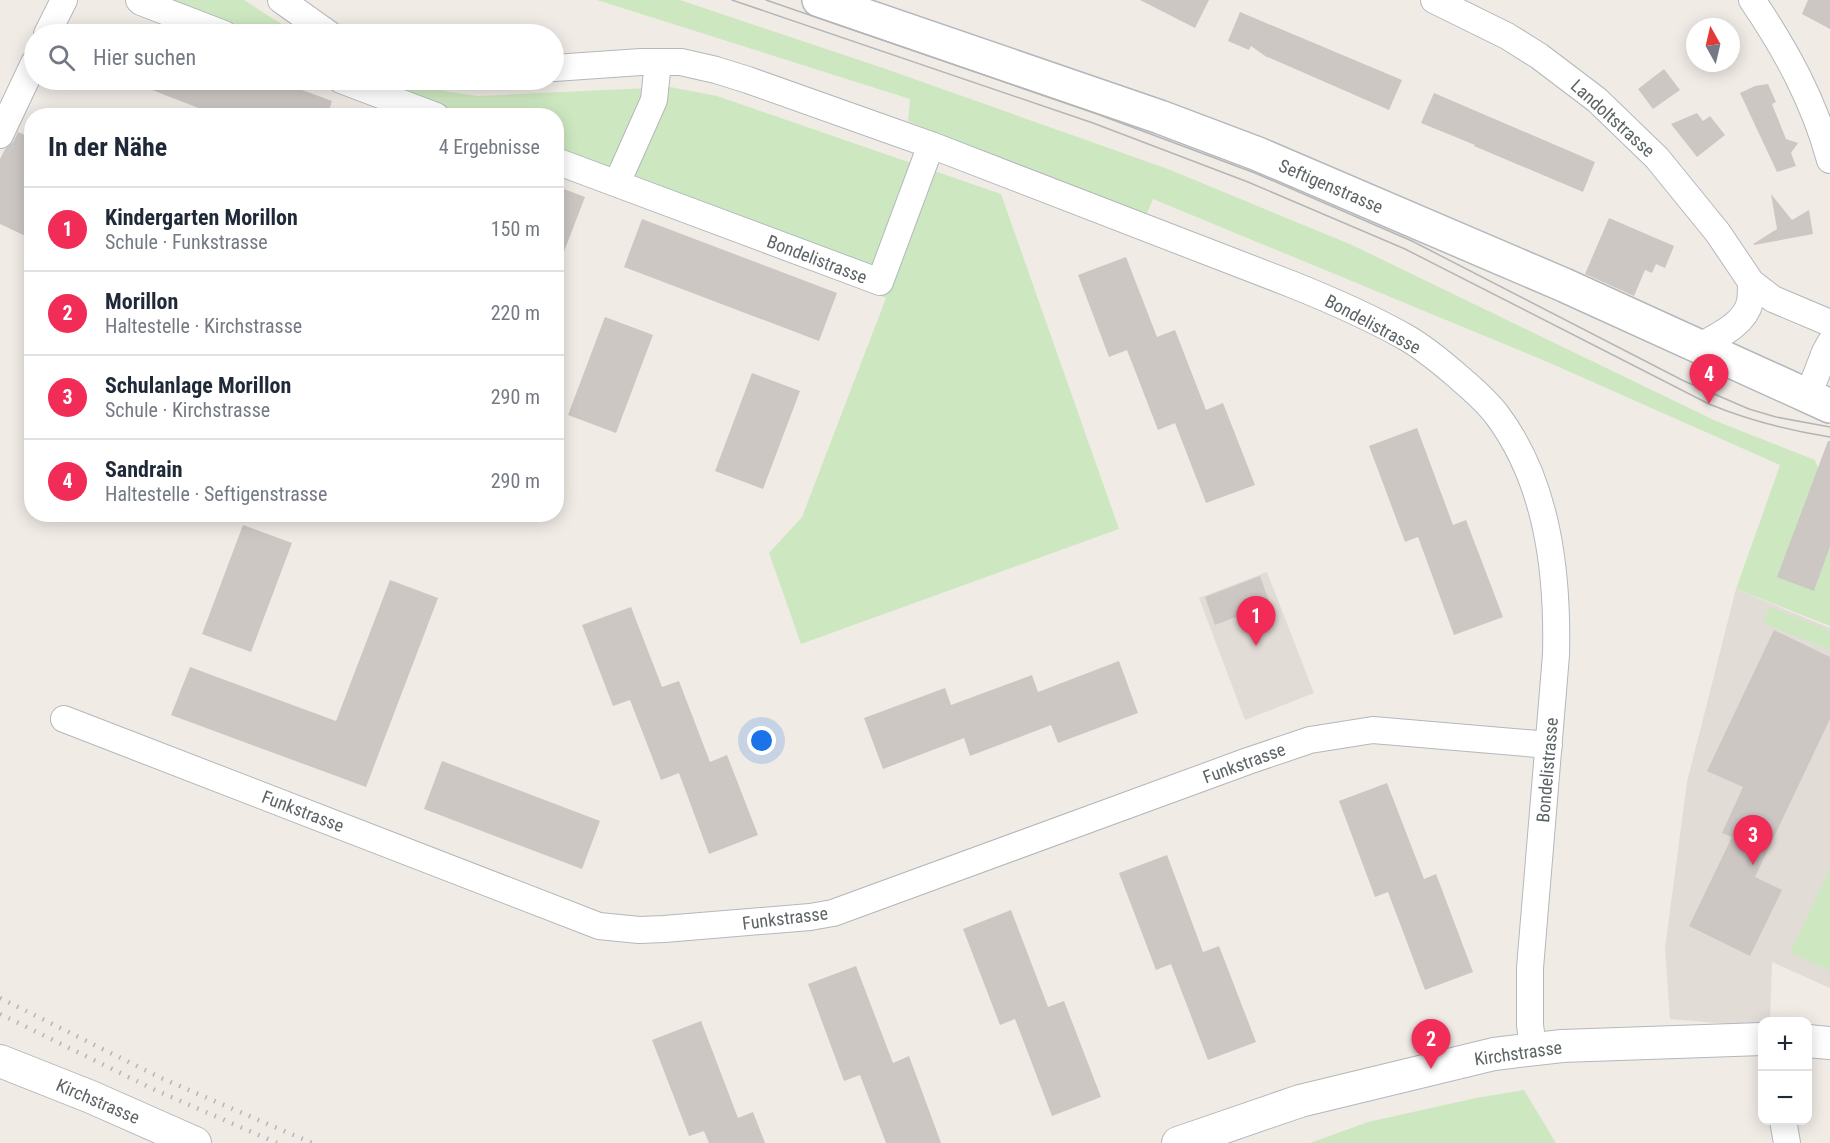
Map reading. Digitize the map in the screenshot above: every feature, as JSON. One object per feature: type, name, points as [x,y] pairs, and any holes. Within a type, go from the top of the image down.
[{"type":"main road","name":"Seftigenstrasse","points":[[819,0],[1160,117],[1258,154],[1553,280],[1819,401]]},
{"type":"street","points":[[53,24],[64,0]]},
{"type":"street","points":[[139,0],[199,24]]},
{"type":"street","points":[[281,0],[315,24]]},
{"type":"street","name":"Landoltstrasse","points":[[1434,0],[1507,36],[1539,56],[1597,100],[1657,158],[1718,233],[1751,282],[1773,299],[1830,324]]},
{"type":"street","points":[[1752,0],[1798,76],[1829,149]]},
{"type":"street","name":"Bondelistrasse","points":[[564,67],[641,62],[681,62],[748,80],[931,145],[1348,308],[1409,340],[1474,390],[1496,414],[1514,442],[1533,485],[1547,533],[1555,584],[1556,655],[1530,968],[1530,1025],[1533,1048]]},
{"type":"street","points":[[617,183],[654,100],[658,62]]},
{"type":"street","points":[[0,135],[24,84]]},
{"type":"street","points":[[367,90],[415,108]]},
{"type":"street","name":"Bondelistrasse","points":[[564,164],[880,282],[931,145]]},
{"type":"street","points":[[1700,346],[1741,320],[1750,301],[1751,282]]},
{"type":"street","points":[[1819,401],[1825,352],[1830,343]]},
{"type":"street","name":"Funkstrasse","points":[[64,719],[599,926],[639,930],[741,924],[833,913],[1248,760],[1310,740],[1373,730],[1549,745]]},
{"type":"street","name":"Kirchstrasse","points":[[1178,1143],[1300,1101],[1474,1058],[1533,1048],[1758,1039]]},
{"type":"street","points":[[1812,1041],[1830,1043]]},
{"type":"street","name":"Kirchstrasse","points":[[0,1061],[91,1097],[182,1140]]},
{"type":"street","points":[[1784,1125],[1787,1143]]},
{"type":"shaded area","points":[[1267,572],[1314,693],[1245,720],[1199,598]]},
{"type":"shaded area","points":[[1736,589],[1830,628],[1830,988],[1772,962],[1770,1017],[1758,1017],[1758,1027],[1670,1019],[1665,948],[1687,782]]},
{"type":"green space","points":[[154,0],[244,0],[281,24],[205,24]]},
{"type":"green space","points":[[597,0],[680,0],[883,68],[1168,169],[1352,245],[1716,421],[1815,460],[1818,468],[1814,591],[1830,547],[1830,626],[1736,589],[1780,465],[1543,360],[1153,199],[1145,218],[908,121],[910,99]]},
{"type":"green space","points":[[670,87],[717,96],[1001,194],[1119,529],[801,644],[769,553],[802,517],[886,298],[564,176],[564,108],[390,108],[347,90],[438,90],[478,96]]},
{"type":"green space","points":[[1769,607],[1830,631],[1830,650],[1763,623]]},
{"type":"green space","points":[[1830,869],[1830,971],[1790,952]]},
{"type":"green space","points":[[1524,1090],[1556,1143],[1310,1143],[1368,1122],[1476,1098]]},
{"type":"building","points":[[1140,0],[1209,0],[1195,28]]},
{"type":"building","points":[[1808,0],[1830,0],[1830,29],[1802,14]]},
{"type":"building","points":[[1240,12],[1402,80],[1389,110],[1268,58],[1251,46],[1249,50],[1228,41]]},
{"type":"building","points":[[1664,69],[1680,90],[1653,109],[1638,89]]},
{"type":"building","points":[[1768,84],[1776,102],[1772,104],[1786,139],[1798,143],[1791,153],[1796,166],[1777,172],[1740,93],[1755,86]]},
{"type":"building","points":[[152,90],[302,90],[332,101],[330,108],[198,108]]},
{"type":"building","points":[[1434,93],[1595,162],[1583,192],[1421,123]]},
{"type":"building","points":[[1697,113],[1703,121],[1710,116],[1725,135],[1697,157],[1671,124]]},
{"type":"building","points":[[18,132],[24,135],[24,235],[0,224],[0,159],[5,149],[13,142]]},
{"type":"building","points":[[564,189],[585,197],[564,251]]},
{"type":"building","points":[[1771,194],[1792,220],[1809,210],[1813,234],[1754,245],[1777,229]]},
{"type":"building","points":[[1609,218],[1674,246],[1665,268],[1656,264],[1652,273],[1645,270],[1634,296],[1585,274]]},
{"type":"building","points":[[642,219],[837,293],[819,341],[624,267]]},
{"type":"building","points":[[1126,257],[1157,337],[1175,330],[1206,410],[1223,403],[1255,485],[1206,503],[1175,423],[1158,430],[1127,350],[1109,357],[1078,275]]},
{"type":"building","points":[[605,317],[653,335],[616,433],[568,415]]},
{"type":"building","points":[[752,373],[800,391],[763,489],[715,471]]},
{"type":"building","points":[[1417,428],[1453,525],[1466,520],[1503,617],[1454,635],[1418,537],[1405,542],[1369,446]]},
{"type":"building","points":[[1828,441],[1830,441],[1830,547],[1814,591],[1777,577]]},
{"type":"building","points":[[243,525],[292,543],[251,652],[202,634]]},
{"type":"building","points":[[1260,576],[1270,604],[1215,625],[1205,597]]},
{"type":"building","points":[[390,580],[438,598],[366,787],[171,715],[190,667],[336,721]]},
{"type":"building","points":[[631,607],[662,687],[679,681],[710,762],[727,755],[758,835],[709,854],[679,773],[661,780],[630,700],[613,706],[582,625]]},
{"type":"building","points":[[1774,630],[1830,657],[1830,719],[1755,877],[1782,890],[1750,956],[1689,926],[1732,837],[1722,833],[1743,787],[1707,771]]},
{"type":"building","points":[[1119,661],[1138,713],[1058,743],[1051,725],[970,756],[964,738],[883,769],[864,718],[945,688],[951,705],[1032,675],[1038,692]]},
{"type":"building","points":[[442,761],[600,821],[582,869],[424,809]]},
{"type":"building","points":[[1387,783],[1424,879],[1436,874],[1473,972],[1425,990],[1388,892],[1375,897],[1339,801]]},
{"type":"building","points":[[1167,855],[1203,952],[1219,946],[1256,1042],[1208,1060],[1171,964],[1156,970],[1119,873]]},
{"type":"building","points":[[1011,910],[1048,1007],[1064,1001],[1101,1097],[1052,1116],[1015,1019],[1000,1025],[963,929]]},
{"type":"building","points":[[856,966],[893,1063],[909,1056],[941,1143],[886,1143],[860,1075],[844,1081],[808,984]]},
{"type":"building","points":[[701,1021],[738,1118],[753,1112],[765,1143],[709,1143],[704,1131],[689,1136],[652,1040]]},
{"type":"tram line","points":[[732,0],[1093,123],[1248,182],[1405,249],[1709,404],[1768,424],[1830,437]]},
{"type":"tram line","points":[[766,0],[1097,114],[1255,173],[1412,241],[1684,381],[1749,409],[1776,417],[1830,427]]},
{"type":"railway","points":[[0,998],[161,1078],[312,1143]]},
{"type":"railway","points":[[0,1014],[155,1090],[277,1143]]},
{"type":"place","name":"Sandrain","points":[[1709,404]]},
{"type":"place","name":"Kindergarten Morillon","points":[[1256,646]]},
{"type":"place","name":"Schulanlage Morillon","points":[[1753,865]]},
{"type":"place","name":"Morillon","points":[[1431,1069]]}]
